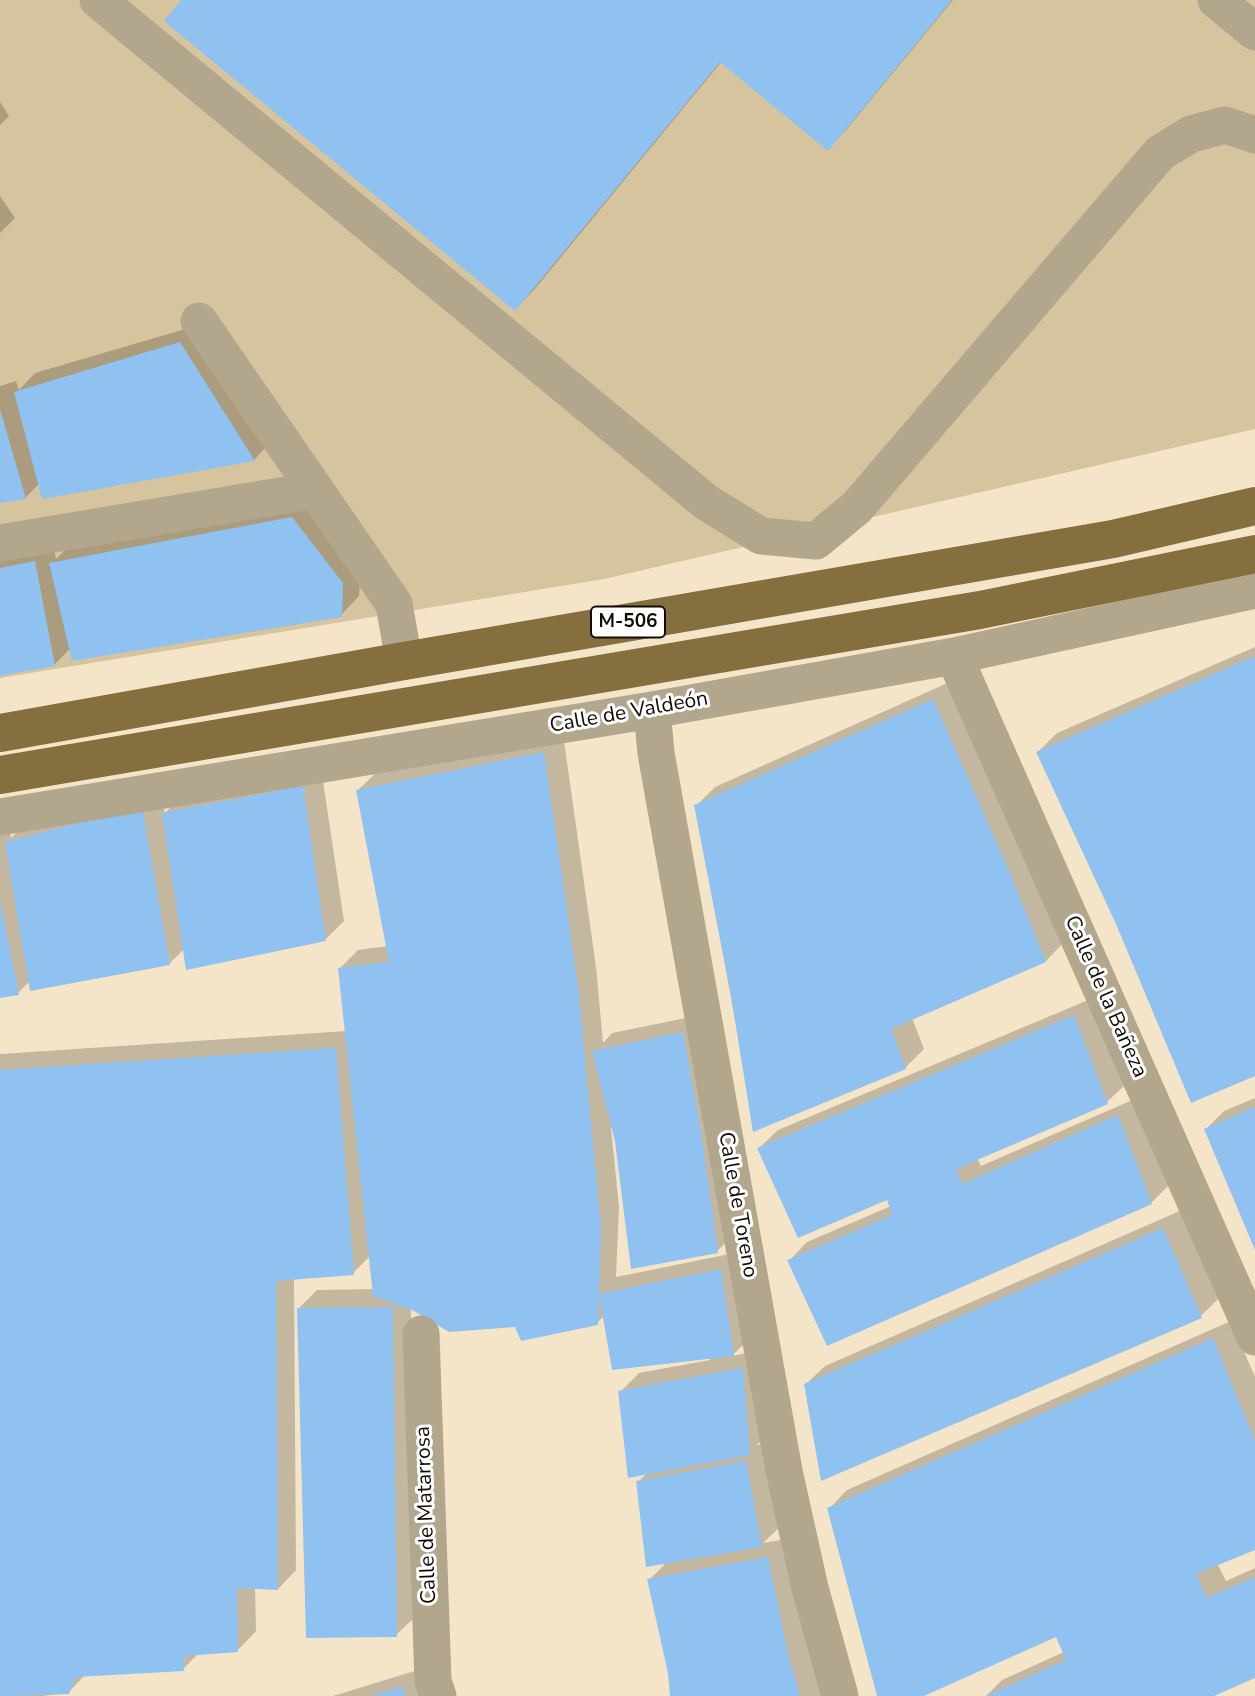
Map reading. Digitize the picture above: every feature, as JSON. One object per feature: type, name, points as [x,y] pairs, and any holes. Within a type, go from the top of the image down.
[{"type":"main road","name":"M-506","points":[[0,733],[1113,539],[1255,506]]},
{"type":"main road","name":"M-506","points":[[0,775],[980,610],[1255,554]]},
{"type":"street","points":[[97,0],[706,502],[761,536],[816,541],[857,507],[1160,153],[1191,134],[1225,125],[1255,135]]},
{"type":"street","points":[[1216,0],[1255,32]]},
{"type":"street","points":[[199,321],[394,604],[404,661]]},
{"type":"street","points":[[0,543],[316,490]]},
{"type":"street","name":"Calle de Valdeón","points":[[0,817],[652,710],[954,656],[1255,590]]},
{"type":"street","name":"Calle de la Bañeza","points":[[954,656],[1255,1337]]},
{"type":"street","name":"Calle de Toreno","points":[[652,710],[658,767],[784,1471],[810,1588],[840,1696]]},
{"type":"street","name":"Calle de Matarrosa","points":[[421,1334],[433,1681],[438,1696]]},
{"type":"shaded area","points":[[0,0],[1255,0],[1255,429],[604,579],[0,678]]},
{"type":"building","points":[[181,0],[952,0],[828,151],[720,62],[515,311],[164,21]]},
{"type":"building","points":[[180,342],[255,461],[42,499],[14,392]]},
{"type":"building","points":[[0,409],[26,499],[0,503]]},
{"type":"building","points":[[292,517],[343,583],[342,617],[72,661],[49,563]]},
{"type":"building","points":[[35,561],[55,666],[0,676],[0,568]]},
{"type":"building","points":[[1255,656],[1255,1076],[1191,1103],[1116,924],[1036,752]]},
{"type":"building","points":[[933,699],[1046,962],[891,1029],[906,1069],[753,1132],[731,996],[694,805]]},
{"type":"building","points":[[544,752],[578,986],[601,1227],[598,1325],[521,1341],[515,1327],[449,1332],[412,1310],[373,1296],[338,968],[389,962],[356,790]]},
{"type":"building","points":[[303,786],[326,941],[186,970],[162,813]]},
{"type":"building","points":[[142,807],[170,965],[30,991],[5,842]]},
{"type":"building","points":[[0,900],[19,995],[0,998]]},
{"type":"building","points":[[1074,1015],[1108,1104],[956,1169],[962,1184],[1118,1115],[1152,1204],[827,1346],[787,1260],[892,1215],[887,1200],[798,1238],[757,1148]]},
{"type":"building","points":[[683,1032],[718,1253],[631,1269],[615,1141],[592,1051]]},
{"type":"building","points":[[336,1048],[354,1275],[276,1281],[278,1590],[237,1588],[238,1652],[185,1656],[184,1671],[76,1677],[69,1694],[0,1696],[0,1070]]},
{"type":"building","points":[[1255,1107],[1255,1250],[1204,1129]]},
{"type":"building","points":[[1163,1228],[1202,1318],[821,1481],[804,1384]]},
{"type":"building","points":[[721,1269],[734,1356],[612,1370],[599,1294]]},
{"type":"building","points":[[393,1307],[397,1637],[306,1638],[297,1308]]},
{"type":"building","points":[[1213,1338],[1255,1441],[1255,1550],[1196,1574],[1207,1598],[1255,1577],[1255,1678],[1214,1696],[986,1696],[1066,1660],[1056,1637],[924,1696],[877,1696],[827,1508]]},
{"type":"building","points":[[743,1368],[750,1455],[628,1478],[618,1391]]},
{"type":"building","points":[[746,1461],[762,1547],[646,1567],[636,1481]]},
{"type":"building","points":[[768,1557],[800,1696],[670,1696],[668,1673],[647,1579]]},
{"type":"building","points":[[402,1687],[406,1696],[374,1696],[374,1695]]}]
